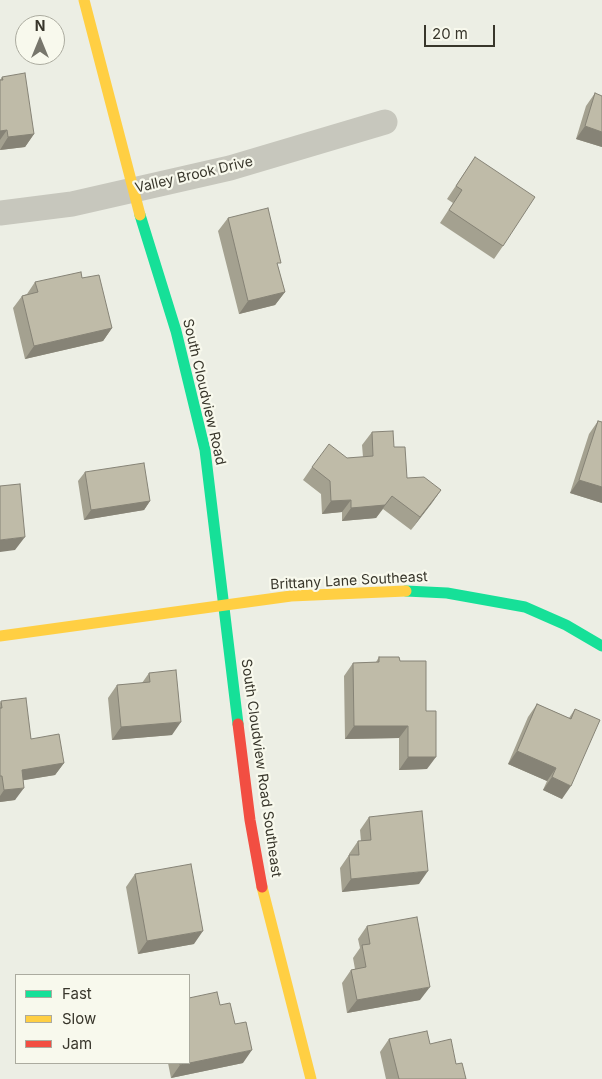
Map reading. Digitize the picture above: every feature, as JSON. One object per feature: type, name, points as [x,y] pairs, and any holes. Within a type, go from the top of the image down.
[{"type":"street","name":"South Cloudview Road","points":[[84,0],[132,190],[176,331],[205,450],[225,606]]},
{"type":"street","name":"Valley Brook Drive","points":[[0,214],[72,204],[230,168],[385,122]]},
{"type":"street","name":"Brittany Lane Southeast","points":[[0,636],[291,596],[406,591],[447,592],[525,608],[566,626],[602,646]]},
{"type":"street","name":"South Cloudview Road Southeast","points":[[225,606],[238,735],[258,864],[287,990],[311,1079]]},
{"type":"building","points":[[25,73],[34,134],[8,137],[7,130],[0,131],[0,80],[3,80],[2,77]]},
{"type":"building","points":[[595,93],[602,96],[602,132],[585,126]]},
{"type":"building","points":[[475,157],[535,197],[503,246],[449,210],[462,190],[456,186]]},
{"type":"building","points":[[268,208],[281,263],[277,263],[285,292],[248,301],[228,218]]},
{"type":"building","points":[[81,272],[82,278],[99,275],[112,328],[34,346],[22,296],[38,292],[35,282]]},
{"type":"building","points":[[598,421],[602,422],[602,487],[579,480]]},
{"type":"building","points":[[393,431],[394,447],[405,447],[407,478],[424,477],[441,490],[420,517],[392,496],[385,505],[351,508],[351,500],[331,501],[330,481],[312,467],[329,444],[347,458],[373,456],[372,432]]},
{"type":"building","points":[[144,463],[150,501],[91,510],[85,472]]},
{"type":"building","points":[[20,484],[25,537],[0,540],[0,486]]},
{"type":"building","points":[[379,657],[399,657],[400,661],[426,661],[426,711],[436,711],[436,757],[408,757],[408,726],[354,726],[353,663],[379,662]]},
{"type":"building","points":[[176,670],[181,722],[121,727],[117,685],[150,682],[149,673]]},
{"type":"building","points":[[26,698],[31,739],[59,734],[64,763],[22,770],[24,788],[4,790],[2,776],[0,776],[1,701]]},
{"type":"building","points":[[537,704],[571,719],[575,709],[600,720],[571,786],[552,777],[556,768],[517,751]]},
{"type":"building","points":[[422,811],[428,871],[351,879],[349,855],[359,855],[358,841],[371,840],[369,817]]},
{"type":"building","points":[[191,864],[203,931],[147,941],[135,874]]},
{"type":"building","points":[[417,917],[430,987],[357,1000],[351,970],[366,967],[362,945],[370,944],[367,926]]},
{"type":"building","points":[[217,992],[220,1005],[230,1003],[235,1024],[246,1022],[252,1050],[190,1063],[190,998]]},
{"type":"building","points":[[427,1031],[430,1044],[451,1039],[456,1064],[462,1063],[466,1079],[399,1079],[389,1039]]},
{"type":"traffic: fast","points":[[140,215],[176,331],[205,450],[238,724]]},
{"type":"traffic: fast","points":[[406,591],[447,593],[525,607],[566,625],[602,646]]},
{"type":"traffic: slow","points":[[84,0],[140,215]]},
{"type":"traffic: slow","points":[[0,636],[291,596],[406,591]]},
{"type":"traffic: slow","points":[[262,887],[311,1079]]},
{"type":"traffic: jam","points":[[238,724],[250,820],[262,887]]}]
